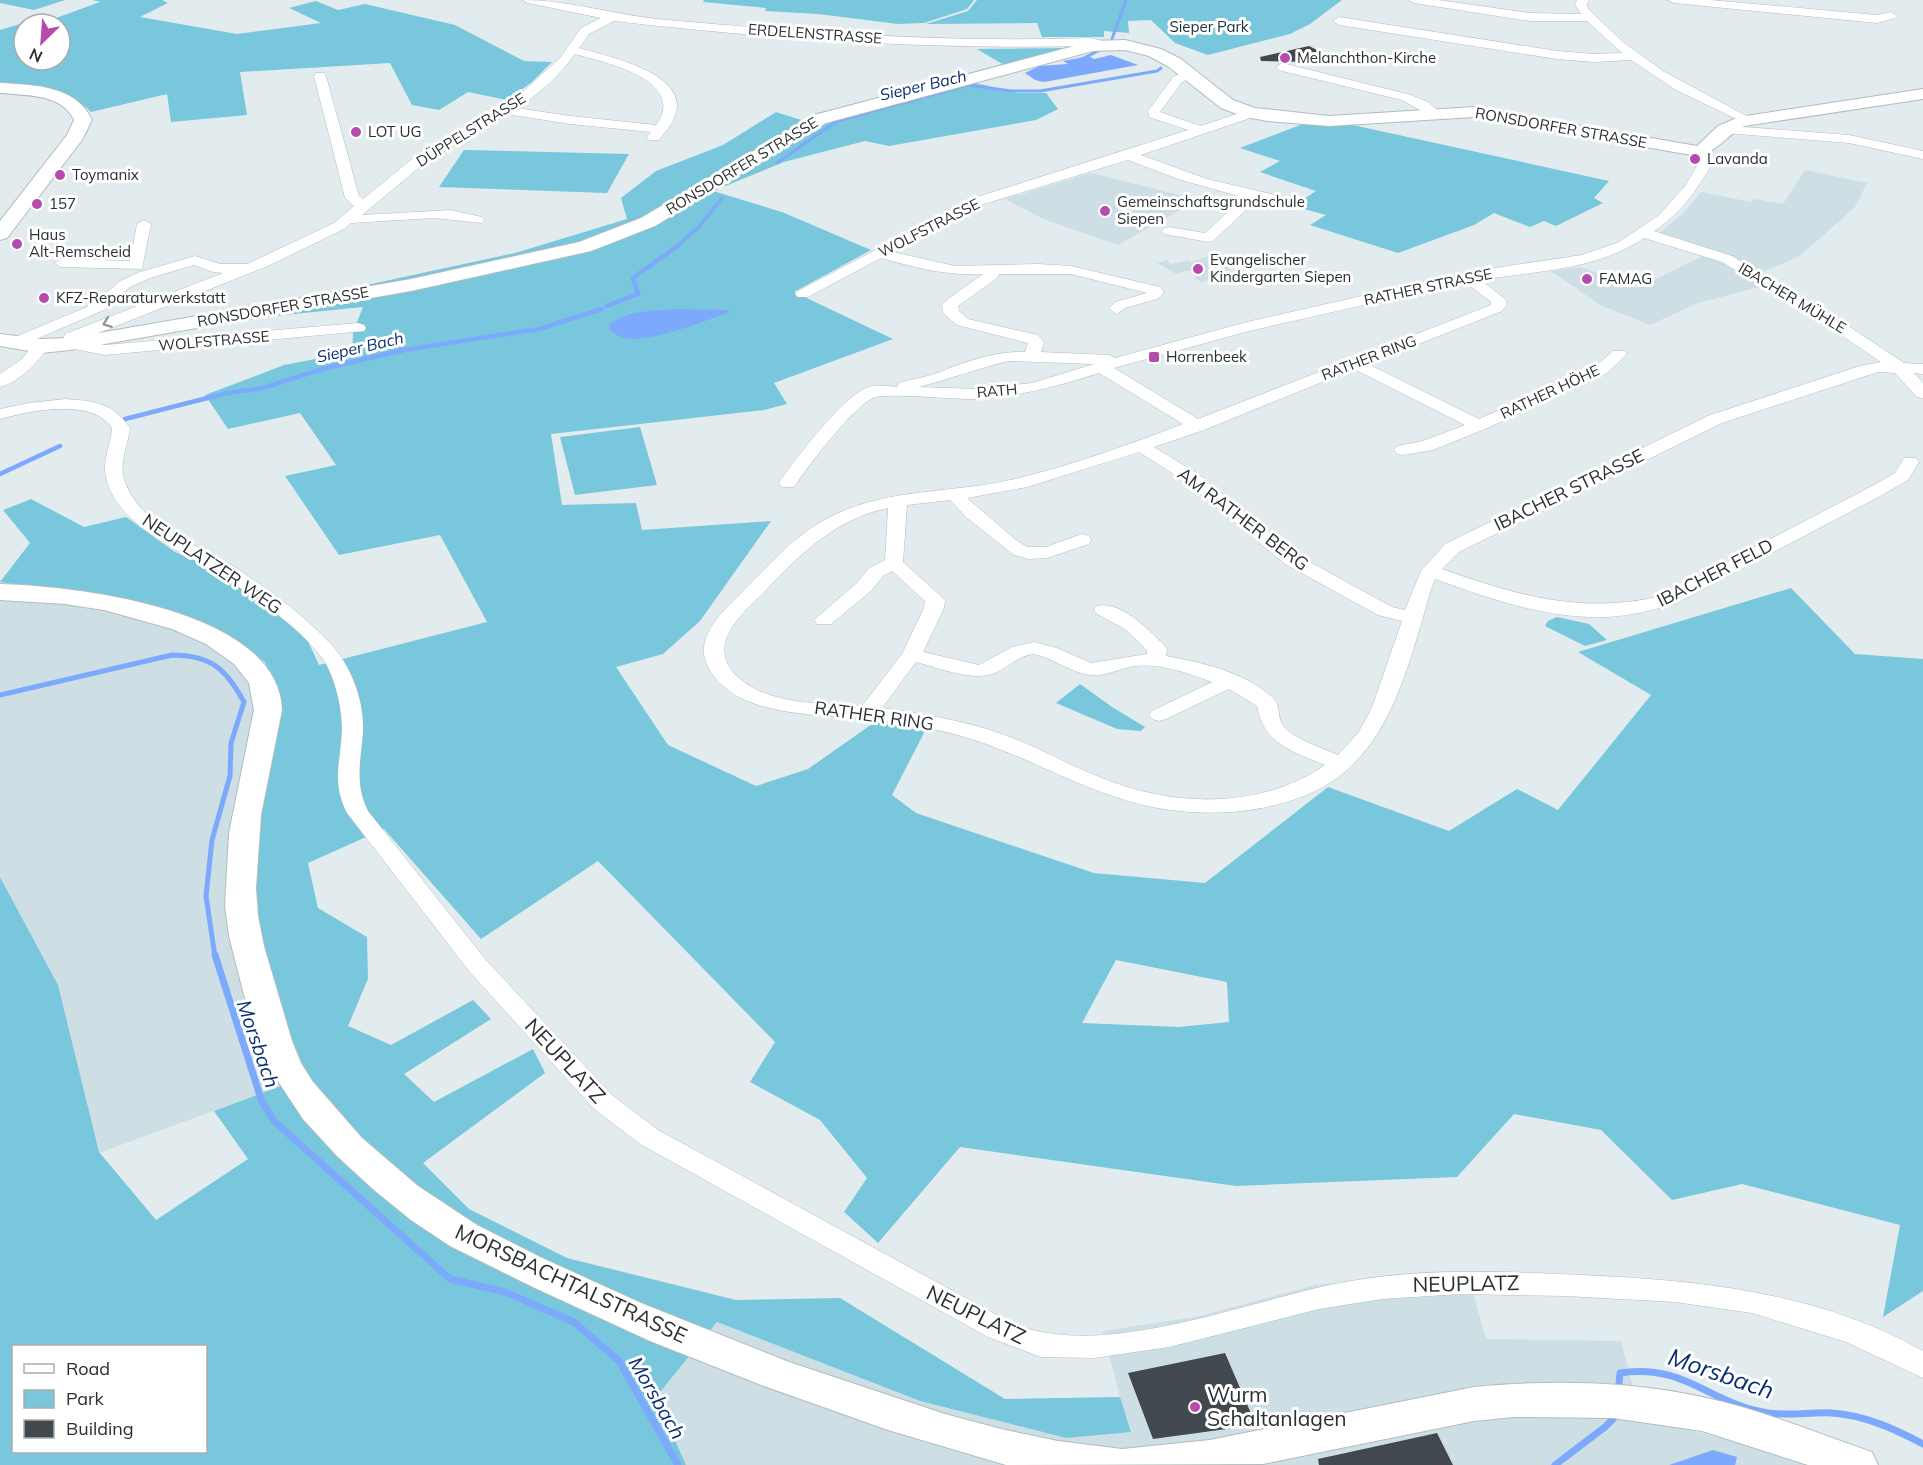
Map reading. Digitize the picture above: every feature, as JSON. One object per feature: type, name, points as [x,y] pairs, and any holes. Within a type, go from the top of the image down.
[{"type":"main road","name":"RONSDORFER STRASSE","points":[[7,342],[41,346],[70,344],[411,285],[584,247],[648,222],[820,119],[990,72],[1103,45],[1125,45],[1148,49],[1169,59],[1218,99],[1251,113],[1298,120],[1329,121],[1435,112],[1485,112],[1701,151]]},
{"type":"main road","points":[[0,88],[37,92],[66,100],[78,110],[83,120],[76,136],[0,234]]},
{"type":"main road","points":[[1701,151],[1724,130],[1747,120],[1923,94]]},
{"type":"main road","name":"MORSBACHTALSTRASSE","points":[[0,592],[81,597],[150,613],[204,633],[224,644],[253,667],[261,678],[266,689],[267,703],[264,734],[243,830],[241,862],[244,925],[259,992],[285,1068],[338,1134],[399,1191],[466,1238],[642,1321],[727,1357],[823,1392],[998,1447],[1046,1458],[1118,1465]]},
{"type":"main road","points":[[1126,1465],[1210,1458],[1474,1404],[1514,1400],[1613,1401],[1702,1414],[1771,1434],[1857,1465]]},
{"type":"street","name":"ERDELENSTRASSE","points":[[528,0],[612,17],[656,22],[943,43],[1010,45],[1090,42],[1103,45]]},
{"type":"street","points":[[571,0],[585,10]]},
{"type":"street","points":[[1414,0],[1530,17],[1589,18]]},
{"type":"street","points":[[1582,0],[1583,10],[1589,18],[1632,56],[1690,93],[1747,120]]},
{"type":"street","points":[[1674,0],[1877,19],[1891,16]]},
{"type":"street","name":"DÜPPELSTRASSE","points":[[70,344],[71,337],[260,264],[350,219],[422,158],[507,110],[555,71],[574,50],[573,46],[585,31],[612,17]]},
{"type":"street","points":[[1339,21],[1557,55],[1594,58],[1632,56]]},
{"type":"street","points":[[507,110],[658,133],[670,113],[672,103],[669,95],[657,81],[633,68],[574,50]]},
{"type":"street","points":[[1282,67],[1414,99],[1435,112]]},
{"type":"street","points":[[1190,75],[1178,79],[1154,114],[1200,130]]},
{"type":"street","points":[[320,76],[352,198],[364,207]]},
{"type":"street","name":"WOLFSTRASSE","points":[[803,294],[979,201],[1129,155],[1251,113]]},
{"type":"street","points":[[1724,130],[1849,139],[1923,155]]},
{"type":"street","name":"RATHER STRASSE","points":[[1102,368],[1247,327],[1468,278],[1585,260],[1609,252],[1644,233],[1670,213],[1691,188],[1708,158],[1701,151]]},
{"type":"street","points":[[1129,155],[1245,195],[1279,200]]},
{"type":"street","points":[[1169,231],[1208,238],[1239,209],[1245,195]]},
{"type":"street","name":"DÜPPELSTRASSE","points":[[350,219],[448,213],[468,215],[477,220]]},
{"type":"street","points":[[7,342],[99,307],[141,270],[144,224]]},
{"type":"street","name":"IBACHER MÜHLE","points":[[1644,233],[1727,259],[1838,326],[1900,368],[1923,393]]},
{"type":"street","points":[[878,253],[943,270],[1063,269],[1156,292],[1152,296],[1120,305],[1117,309]]},
{"type":"street","points":[[61,263],[141,270],[195,260],[226,270],[260,264]]},
{"type":"street","points":[[993,271],[991,276],[953,302],[950,306],[951,314],[963,322],[1024,336],[1034,349]]},
{"type":"street","name":"RATHER RING","points":[[1340,764],[1314,783],[1281,796],[1248,803],[1184,806],[1109,789],[999,740],[972,731],[868,712],[787,704],[760,698],[726,679],[714,657],[714,647],[717,634],[736,610],[820,531],[850,515],[898,500],[1022,483],[1141,446],[1198,426],[1497,308],[1498,300],[1468,278]]},
{"type":"street","name":"WOLFSTRASSE","points":[[70,344],[105,350],[358,328]]},
{"type":"street","points":[[0,382],[28,362],[41,346]]},
{"type":"street","name":"RATH","points":[[889,390],[944,376],[981,362],[1034,349],[1122,361]]},
{"type":"street","name":"RATHER HÖHE","points":[[1403,450],[1426,446],[1479,426],[1600,371],[1618,354]]},
{"type":"street","name":"RATHER HÖHE","points":[[1354,363],[1479,426]]},
{"type":"street","points":[[1102,368],[1198,426]]},
{"type":"street","name":"RATH","points":[[788,483],[798,468],[855,402],[872,391],[889,390],[932,394],[1009,392],[1102,368]]},
{"type":"street","name":"IBACHER STRASSE","points":[[1340,764],[1367,735],[1384,698],[1430,572],[1452,548],[1716,419],[1866,369],[1923,369]]},
{"type":"street","name":"NEUPLATZER WEG","points":[[0,414],[31,407],[80,405],[96,408],[115,418],[121,428],[113,468],[115,481],[136,512],[265,597],[303,627],[331,656],[340,675],[352,719],[349,791],[358,813]]},
{"type":"street","points":[[0,430],[31,407]]},
{"type":"street","name":"AM RATHER BERG","points":[[1141,446],[1192,478],[1292,560],[1385,611],[1413,618]]},
{"type":"street","name":"IBACHER FELD","points":[[1430,572],[1508,598],[1561,610],[1610,612],[1652,606],[1668,600],[1878,490],[1902,476],[1910,462]]},
{"type":"street","points":[[954,493],[965,509],[1013,547],[1026,553],[1046,553],[1082,540]]},
{"type":"street","points":[[894,562],[898,500]]},
{"type":"street","points":[[824,620],[876,573],[894,562]]},
{"type":"street","points":[[868,712],[911,656],[934,608],[935,600],[894,562]]},
{"type":"street","points":[[1104,610],[1132,625],[1157,649],[1156,661]]},
{"type":"street","points":[[911,656],[980,671],[990,669],[1026,649],[1046,652],[1091,670],[1139,660],[1196,669],[1249,690],[1268,703],[1270,720],[1274,729],[1340,764]]},
{"type":"street","points":[[1159,715],[1229,681]]},
{"type":"street","name":"NEUPLATZ","points":[[358,813],[477,965],[573,1071],[624,1120],[649,1137],[836,1242],[1015,1338],[1056,1347],[1091,1346],[1141,1340],[1354,1292],[1456,1281],[1611,1287],[1675,1291],[1730,1298],[1776,1308],[1872,1338],[1905,1354],[1923,1366]]},
{"type":"shaded area","points":[[1805,170],[1867,183],[1855,207],[1800,256],[1759,274],[1660,233],[1684,212],[1701,192],[1751,202],[1754,199],[1783,204]]},
{"type":"shaded area","name":"Gemeinschaftsgrundschule Siepen","points":[[1091,173],[1180,195],[1187,198],[1191,204],[1118,245],[1043,219],[1005,199]]},
{"type":"shaded area","name":"Evangelischer Kindergarten Siepen","points":[[1212,255],[1231,268],[1229,269],[1231,271],[1219,274],[1222,277],[1201,282],[1194,277],[1200,276],[1198,271],[1176,274],[1157,263],[1167,260],[1171,264],[1188,260],[1191,262]]},
{"type":"shaded area","points":[[1705,255],[1722,261],[1764,286],[1698,303],[1650,325],[1600,305],[1551,271],[1581,267],[1637,288]]},
{"type":"shaded area","points":[[0,582],[143,604],[213,626],[265,662],[280,695],[255,818],[303,1078],[99,1153],[58,985],[0,877]]},
{"type":"shaded area","points":[[1467,1271],[1486,1339],[1621,1341],[1641,1417],[1821,1465],[686,1465],[656,1397],[717,1322],[920,1401],[1066,1438],[1131,1431],[1103,1331],[1200,1316],[1315,1285]]},
{"type":"green space","points":[[0,0],[65,0],[34,10],[0,3]]},
{"type":"green space","points":[[93,0],[162,0],[168,3],[140,17],[237,34],[321,23],[289,8],[316,1],[338,10],[365,4],[455,25],[524,61],[552,62],[532,82],[507,100],[468,92],[439,110],[412,105],[390,63],[240,72],[247,115],[171,122],[167,94],[91,112],[71,97],[49,89],[0,82],[0,30],[12,26],[12,72],[72,72],[72,12],[100,2]]},
{"type":"green space","points":[[704,0],[974,0],[967,9],[924,23],[898,24],[818,14],[765,11],[766,8],[703,2]]},
{"type":"green space","name":"Sieper Park","points":[[977,0],[1342,0],[1310,24],[1290,34],[1208,55],[1175,43],[1151,20],[1128,21],[1129,33],[1104,31],[1104,37],[1042,37],[1037,23],[926,24],[968,11]]},
{"type":"green space","points":[[1071,48],[1004,65],[977,49]]},
{"type":"green space","points":[[967,81],[1018,93],[1046,93],[1058,109],[1036,120],[889,146],[865,141],[784,162],[713,191],[782,212],[871,250],[794,292],[893,339],[774,383],[787,404],[764,410],[551,434],[562,505],[636,503],[642,530],[771,521],[700,621],[663,654],[616,667],[668,745],[756,786],[808,769],[875,722],[925,731],[892,795],[916,813],[1094,873],[1205,883],[1328,787],[1449,831],[1517,789],[1558,810],[1651,695],[1578,652],[1791,588],[1855,654],[1923,659],[1923,1291],[1883,1317],[1900,1225],[1742,1184],[1672,1200],[1601,1130],[1514,1114],[1457,1177],[1236,1186],[960,1147],[878,1243],[844,1212],[867,1178],[820,1120],[750,1082],[775,1042],[598,861],[481,939],[384,829],[308,863],[318,908],[367,937],[368,979],[348,1026],[391,1045],[473,1000],[491,1019],[404,1074],[434,1102],[533,1049],[545,1073],[423,1163],[469,1209],[567,1258],[736,1300],[840,1298],[1005,1399],[1120,1397],[1131,1432],[1066,1438],[920,1401],[717,1322],[656,1397],[686,1465],[0,1465],[0,877],[58,985],[99,1152],[156,1220],[248,1159],[214,1111],[302,1078],[255,922],[255,818],[280,695],[265,662],[213,626],[143,604],[0,582],[30,543],[3,510],[31,499],[84,527],[126,517],[175,552],[224,572],[301,626],[319,665],[487,622],[440,535],[339,555],[285,476],[336,465],[300,413],[228,429],[205,395],[284,365],[352,352],[353,333],[363,307],[234,320],[293,301],[515,253],[627,219],[621,198],[656,171],[723,145],[776,112],[811,123]],"holes":[[[1116,960],[1227,982],[1229,1022],[1179,1027],[1082,1023]]]},
{"type":"green space","points":[[1303,124],[1348,124],[1609,181],[1594,198],[1603,203],[1556,226],[1544,221],[1530,227],[1494,213],[1474,225],[1398,253],[1310,225],[1326,215],[1293,206],[1316,191],[1260,172],[1280,161],[1240,148]]},
{"type":"green space","points":[[464,150],[629,154],[607,193],[439,187]]},
{"type":"green space","points":[[640,427],[657,485],[575,495],[560,437]]},
{"type":"green space","points":[[1557,617],[1589,624],[1607,640],[1585,646],[1545,626],[1548,621]]},
{"type":"green space","points":[[1080,684],[1145,727],[1141,731],[1117,729],[1056,703]]},
{"type":"water","points":[[1111,55],[1138,65],[1044,82],[1035,80],[1025,73],[1039,66],[1068,64],[1063,61],[1089,56],[1094,59]]},
{"type":"water","points":[[675,309],[728,310],[730,312],[680,329],[642,338],[624,338],[609,329],[609,325],[624,316]]},
{"type":"water","points":[[1713,1450],[1737,1457],[1735,1465],[1669,1465]]},
{"type":"building","name":"Melanchthon-Kirche","points":[[1309,46],[1325,54],[1314,62],[1261,61],[1260,57]]},
{"type":"building","name":"Wurm Schaltanlagen","points":[[1225,1353],[1256,1425],[1153,1439],[1128,1373]]},
{"type":"building","name":"Wurm Schaltanlagen","points":[[1437,1433],[1453,1465],[1319,1465],[1318,1459]]},
{"type":"waterway","name":"Sieper Bach","points":[[1112,39],[1126,0]]},
{"type":"waterway","name":"Sieper Bach","points":[[1080,60],[1100,50]]},
{"type":"waterway","name":"Sieper Bach","points":[[777,163],[837,121],[968,85],[1011,91],[1040,91],[1157,71],[1161,68]]},
{"type":"waterway","name":"Sieper Bach","points":[[678,245],[698,228],[722,198]]},
{"type":"waterway","name":"Sieper Bach","points":[[607,306],[638,294],[633,278],[680,244]]},
{"type":"waterway","name":"Sieper Bach","points":[[125,419],[227,393],[263,388],[322,369],[404,350],[539,329],[602,309]]},
{"type":"waterway","name":"Sieper Bach","points":[[0,474],[60,446]]},
{"type":"waterway","name":"Morsbach","points":[[0,695],[172,655],[207,661],[216,666],[231,681],[244,702],[231,743],[230,776],[212,840],[206,896],[215,957]]},
{"type":"waterway","name":"Morsbach","points":[[215,955],[262,1102],[274,1121],[450,1279],[505,1292],[574,1322],[619,1361],[678,1465]]},
{"type":"waterway","name":"Morsbach","points":[[1619,1383],[1620,1373],[1643,1371],[1662,1374],[1680,1379],[1748,1408],[1776,1414],[1844,1414],[1890,1428],[1923,1444]]},
{"type":"waterway","name":"Morsbach","points":[[1555,1465],[1605,1427],[1617,1415]]},
{"type":"place","name":"Melanchthon-Kirche","points":[[1285,58]]},
{"type":"place","name":"LOT UG","points":[[356,132]]},
{"type":"place","name":"Lavanda","points":[[1695,159]]},
{"type":"place","name":"Toymanix","points":[[60,175]]},
{"type":"place","name":"157","points":[[37,204]]},
{"type":"place","name":"Gemeinschaftsgrundschule Siepen","points":[[1105,211]]},
{"type":"place","name":"Haus Alt-Remscheid","points":[[17,244]]},
{"type":"place","name":"Evangelischer Kindergarten Siepen","points":[[1198,269]]},
{"type":"place","name":"FAMAG","points":[[1587,279]]},
{"type":"place","name":"KFZ-Reparaturwerkstatt","points":[[44,298]]},
{"type":"place","name":"Horrenbeek","points":[[1154,357]]},
{"type":"place","name":"Wurm Schaltanlagen","points":[[1195,1407]]}]
